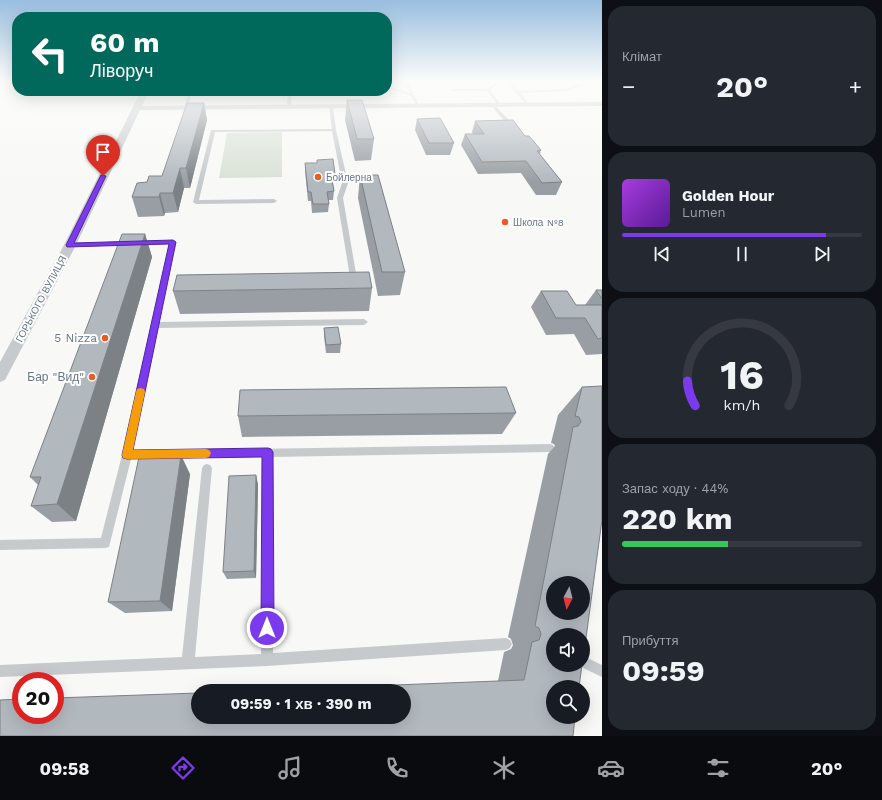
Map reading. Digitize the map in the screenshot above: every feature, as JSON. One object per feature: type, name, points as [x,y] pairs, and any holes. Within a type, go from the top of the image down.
[{"type":"street","name":"ГОРЬКОГО ВУЛИЦЯ","points":[[0,376],[70,245],[133,114]]},
{"type":"lane","points":[[332,114],[345,183],[340,198],[354,279],[341,279]]},
{"type":"lane","points":[[503,114],[512,127]]},
{"type":"lane","points":[[274,201],[196,202],[213,131],[334,130]]},
{"type":"lane","points":[[0,545],[105,543],[127,455],[173,242],[70,245]]},
{"type":"lane","points":[[155,325],[364,322]]},
{"type":"lane","points":[[127,455],[550,448]]},
{"type":"lane","points":[[267,660],[268,452]]},
{"type":"lane","points":[[188,663],[207,468]]},
{"type":"lane","points":[[0,671],[267,660],[506,644]]},
{"type":"lane","points":[[590,665],[602,671]]},
{"type":"shaded area","points":[[282,132],[282,177],[219,178],[227,133]]},
{"type":"building","points":[[183,114],[201,114],[186,168],[180,168],[173,193],[160,193],[159,197],[132,197],[137,183],[147,182],[149,176],[162,176]]},
{"type":"building","points":[[351,114],[366,114],[374,139],[357,139]]},
{"type":"building","points":[[440,118],[454,143],[429,143],[417,119]]},
{"type":"building","points":[[513,120],[525,136],[529,136],[541,150],[537,151],[562,182],[542,183],[526,161],[482,162],[465,134],[484,134],[475,121]]},
{"type":"building","points":[[333,159],[335,174],[331,174],[334,191],[327,192],[329,204],[313,204],[311,192],[308,192],[305,163],[317,163],[317,160]]},
{"type":"building","points":[[360,175],[378,175],[405,272],[382,272]]},
{"type":"building","points":[[122,234],[145,234],[57,504],[31,506],[41,477],[30,477]]},
{"type":"building","points":[[369,272],[372,288],[173,291],[177,275]]},
{"type":"building","points":[[596,290],[602,290],[602,299]]},
{"type":"building","points":[[541,291],[567,291],[576,305],[602,305],[602,338],[598,339],[585,318],[556,318]]},
{"type":"building","points":[[338,327],[341,344],[326,345],[324,328]]},
{"type":"building","points":[[602,386],[602,520],[590,608],[590,576],[546,576],[546,620],[588,620],[587,628],[546,628],[546,672],[581,672],[580,680],[546,680],[546,724],[574,724],[573,736],[0,736],[0,700],[12,699],[12,724],[64,724],[64,698],[191,693],[191,724],[411,724],[411,684],[524,680],[532,642],[539,640],[541,634],[539,628],[535,626],[573,427],[578,426],[581,422],[579,417],[575,416],[582,387]]},
{"type":"building","points":[[506,387],[516,413],[238,416],[240,390]]},
{"type":"building","points":[[181,455],[160,601],[108,602],[139,457]]},
{"type":"building","points":[[256,475],[254,571],[223,572],[229,476]]},
{"type":"slow traffic","points":[[140,392],[127,455],[206,453]]},
{"type":"place","name":"Бойлерна","points":[[318,177]]},
{"type":"place","name":"Школа №8","points":[[505,222]]},
{"type":"place","name":"5 Nizza","points":[[105,338]]},
{"type":"place","name":"Бар \"Вид\"","points":[[92,377]]},
{"type":"route","points":[[103,176],[70,245],[173,242],[127,455],[268,452],[267,628]]}]
